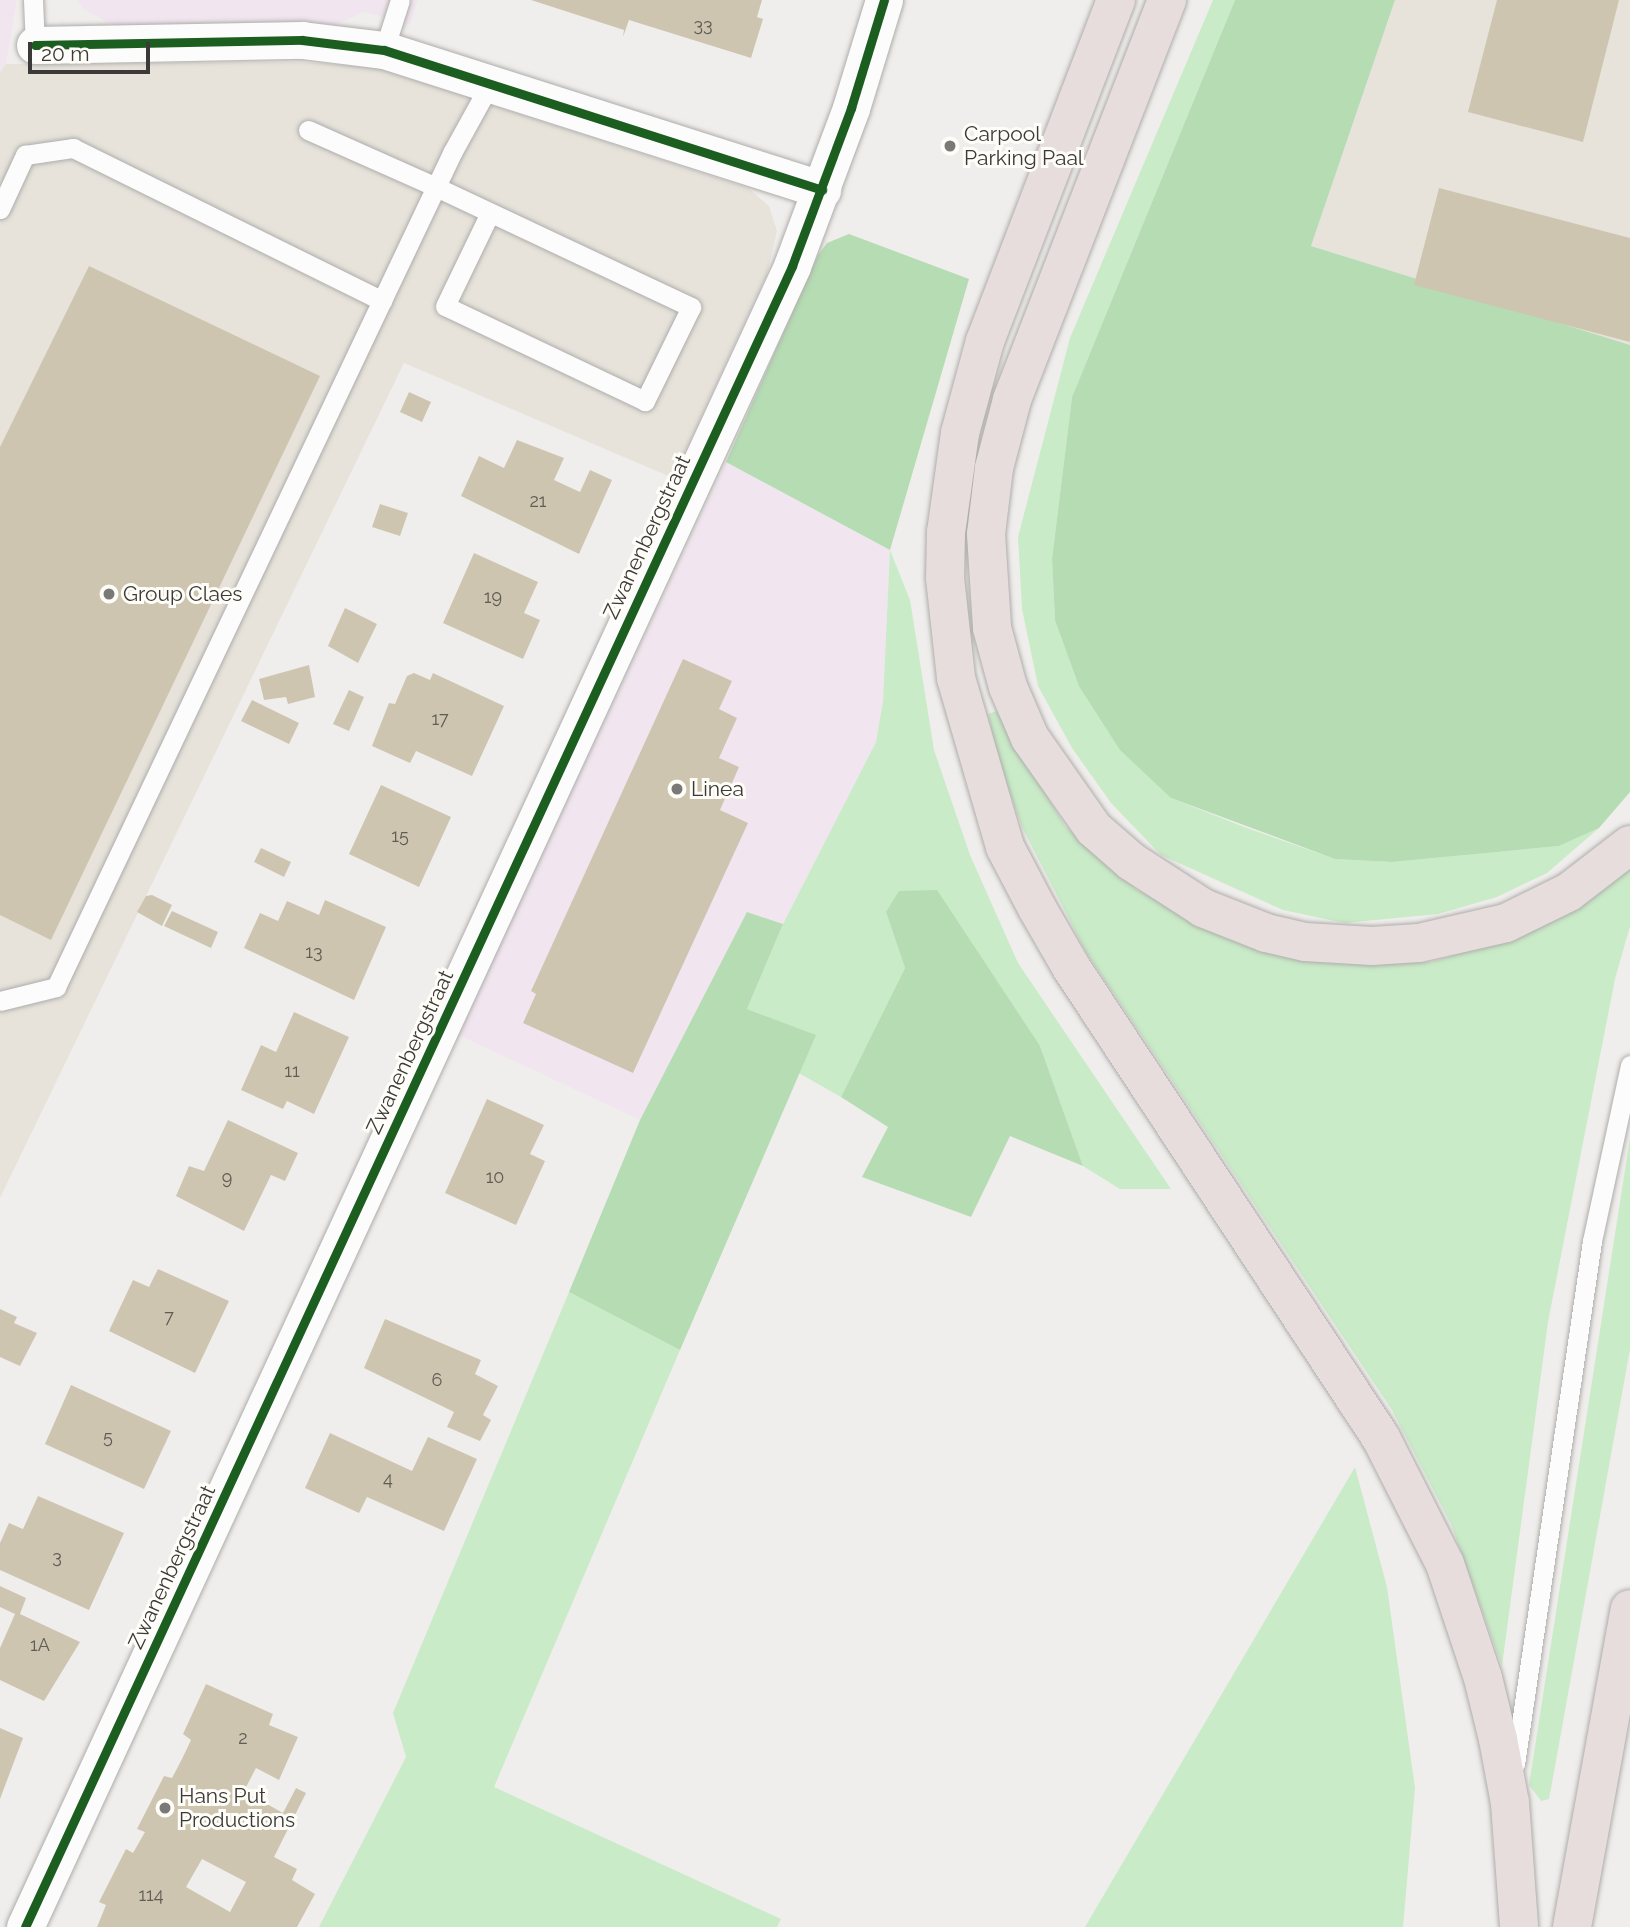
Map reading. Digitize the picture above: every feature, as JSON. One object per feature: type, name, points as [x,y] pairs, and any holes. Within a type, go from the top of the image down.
[{"type":"highway","points":[[1116,0],[985,341],[960,433],[946,532],[944,578],[956,678],[1005,847],[1037,908],[1071,967],[1381,1438],[1445,1564],[1467,1625],[1510,1803],[1519,1927]]},
{"type":"highway","points":[[1167,0],[1012,400],[994,468],[985,534],[992,628],[1008,687],[1030,738],[1094,829],[1132,862],[1203,908],[1266,933],[1305,942],[1372,946],[1419,943],[1506,922],[1569,892],[1630,845]]},
{"type":"highway","points":[[1572,1927],[1630,1609]]},
{"type":"street","name":"Zwanenbergstraat","points":[[25,1927],[792,266],[822,190],[884,0]]},
{"type":"street","points":[[35,45],[302,40],[384,50],[822,190]]},
{"type":"lane","points":[[33,0],[35,45]]},
{"type":"lane","points":[[384,50],[400,0]]},
{"type":"lane","points":[[0,1002],[56,987],[436,187],[490,84]]},
{"type":"lane","points":[[308,130],[436,187],[691,306],[645,401],[445,306],[490,213]]},
{"type":"lane","points":[[0,209],[25,155],[73,148],[382,301]]},
{"type":"lane","points":[[1510,1803],[1523,1689],[1592,1241],[1630,1065]]},
{"type":"shaded area","points":[[0,0],[17,0],[6,64],[0,72]]},
{"type":"shaded area","points":[[77,0],[418,0],[410,25],[365,12],[334,26],[115,26],[84,10]]},
{"type":"shaded area","points":[[1395,0],[1630,0],[1630,345],[1311,246]]},
{"type":"shaded area","points":[[298,62],[374,67],[748,188],[769,206],[777,231],[767,274],[673,478],[404,363],[0,1198],[0,72],[6,64]]},
{"type":"shaded area","points":[[726,462],[890,550],[883,701],[876,742],[783,924],[747,912],[640,1120],[458,1035]]},
{"type":"green space","points":[[1213,0],[1235,0],[1072,397],[1052,559],[1055,620],[1171,798],[1244,827],[1335,859],[1392,862],[1559,846],[1599,828],[1547,873],[1497,897],[1438,914],[1344,923],[1283,910],[1161,855],[1111,803],[1072,748],[1038,686],[1022,609],[1018,537],[1070,338]]},
{"type":"green space","points":[[1235,0],[1395,0],[1311,246],[1630,345],[1630,792],[1599,828],[1559,846],[1392,862],[1335,859],[1171,798],[1120,750],[1079,686],[1055,620],[1052,559],[1072,397]]},
{"type":"green space","points":[[849,234],[969,279],[890,550],[726,462],[818,255],[827,243]]},
{"type":"green space","points":[[890,550],[910,600],[934,750],[970,855],[1018,963],[1171,1189],[1120,1189],[1083,1166],[1040,1046],[886,912],[905,968],[841,1097],[797,1072],[815,1035],[747,1009],[783,924],[876,742],[883,701]]},
{"type":"green space","points":[[997,711],[1065,826],[1136,889],[1227,938],[1381,963],[1431,962],[1524,934],[1630,869],[1630,926],[1615,979],[1548,1322],[1502,1666],[1451,1524],[1392,1410],[1086,952],[1022,827],[999,764],[988,714]]},
{"type":"green space","points":[[937,890],[1040,1046],[1083,1166],[1010,1136],[971,1217],[862,1177],[888,1127],[841,1097],[905,968],[886,912],[899,891]]},
{"type":"green space","points":[[747,912],[783,924],[747,1009],[816,1035],[680,1350],[569,1292],[640,1120]]},
{"type":"green space","points":[[1630,1138],[1630,1349],[1549,1799],[1541,1801],[1529,1785]]},
{"type":"green space","points":[[569,1292],[680,1350],[494,1787],[781,1919],[777,1927],[319,1927],[406,1757],[393,1713]]},
{"type":"green space","points":[[1355,1467],[1387,1587],[1415,1788],[1403,1927],[1085,1927]]},
{"type":"building","points":[[531,0],[762,0],[757,17],[763,19],[751,58],[629,20],[623,37],[624,30]]},
{"type":"building","points":[[1497,0],[1619,0],[1583,142],[1468,112]]},
{"type":"building","points":[[1439,188],[1630,238],[1630,342],[1414,285]]},
{"type":"building","name":"Group Claes","points":[[89,266],[320,376],[51,940],[0,915],[0,447]]},
{"type":"building","points":[[409,392],[431,402],[422,422],[400,412]]},
{"type":"building","points":[[517,440],[564,458],[554,480],[580,492],[590,470],[612,480],[579,554],[461,496],[479,456],[504,468]]},
{"type":"building","points":[[380,504],[408,513],[400,536],[372,527]]},
{"type":"building","points":[[474,553],[538,582],[524,613],[540,620],[523,659],[443,623]]},
{"type":"building","points":[[345,608],[377,624],[358,663],[328,646]]},
{"type":"building","points":[[683,659],[732,681],[719,709],[737,718],[719,758],[739,767],[720,810],[748,823],[633,1073],[523,1023],[536,994],[531,991]]},
{"type":"building","points":[[309,665],[315,697],[288,704],[286,697],[264,700],[259,679]]},
{"type":"building","points":[[414,673],[430,680],[433,673],[504,706],[472,776],[416,751],[410,763],[372,746],[389,703],[395,704],[407,676]]},
{"type":"building","points":[[349,690],[364,697],[349,731],[333,724]]},
{"type":"building","points":[[252,700],[299,723],[289,744],[241,721]]},
{"type":"building","points":[[381,785],[451,817],[419,887],[349,854]]},
{"type":"building","points":[[261,848],[291,862],[284,877],[254,862]]},
{"type":"building","points":[[152,895],[172,905],[162,926],[137,912],[146,896]]},
{"type":"building","points":[[325,900],[386,927],[354,1000],[244,948],[260,913],[278,921],[287,901],[319,915]]},
{"type":"building","points":[[172,911],[218,932],[211,948],[164,926]]},
{"type":"building","points":[[294,1012],[349,1037],[314,1114],[287,1101],[283,1109],[241,1090],[261,1045],[276,1052]]},
{"type":"building","points":[[487,1099],[544,1125],[530,1154],[545,1161],[516,1225],[445,1193]]},
{"type":"building","points":[[228,1120],[298,1153],[285,1181],[271,1175],[244,1231],[176,1196],[189,1166],[204,1171]]},
{"type":"building","points":[[158,1269],[229,1301],[195,1373],[109,1331],[133,1280],[149,1287]]},
{"type":"building","points":[[0,1309],[17,1317],[14,1323],[37,1333],[20,1366],[0,1357]]},
{"type":"building","points":[[385,1319],[481,1360],[475,1374],[498,1386],[483,1415],[491,1420],[480,1441],[447,1427],[454,1412],[364,1368]]},
{"type":"building","points":[[71,1385],[171,1431],[144,1489],[45,1444]]},
{"type":"building","points":[[330,1433],[412,1471],[428,1437],[477,1459],[444,1531],[367,1497],[359,1513],[305,1488]]},
{"type":"building","points":[[38,1496],[124,1533],[89,1610],[0,1570],[0,1543],[9,1523],[23,1529]]},
{"type":"building","points":[[0,1586],[26,1598],[20,1614],[80,1642],[44,1701],[0,1680],[0,1648],[15,1614],[0,1607]]},
{"type":"building","points":[[206,1684],[273,1714],[269,1725],[298,1737],[279,1780],[256,1768],[244,1791],[283,1813],[296,1788],[306,1793],[274,1857],[297,1869],[292,1880],[315,1894],[297,1927],[97,1927],[106,1905],[99,1902],[126,1849],[133,1853],[145,1832],[137,1829],[164,1776],[172,1778],[191,1740],[183,1734]],"holes":[[[202,1859],[246,1882],[230,1912],[186,1887]]]},
{"type":"building","points":[[0,1728],[23,1738],[0,1799]]},
{"type":"cycle path","points":[[25,1927],[792,266],[851,108],[884,0]]},
{"type":"cycle path","points":[[35,45],[302,40],[384,50],[822,190]]},
{"type":"place","name":"Carpool Parking Paal","points":[[950,146]]},
{"type":"place","name":"Group Claes","points":[[109,594]]},
{"type":"place","name":"Linea","points":[[677,789]]},
{"type":"place","name":"Hans Put Productions","points":[[165,1808]]}]
